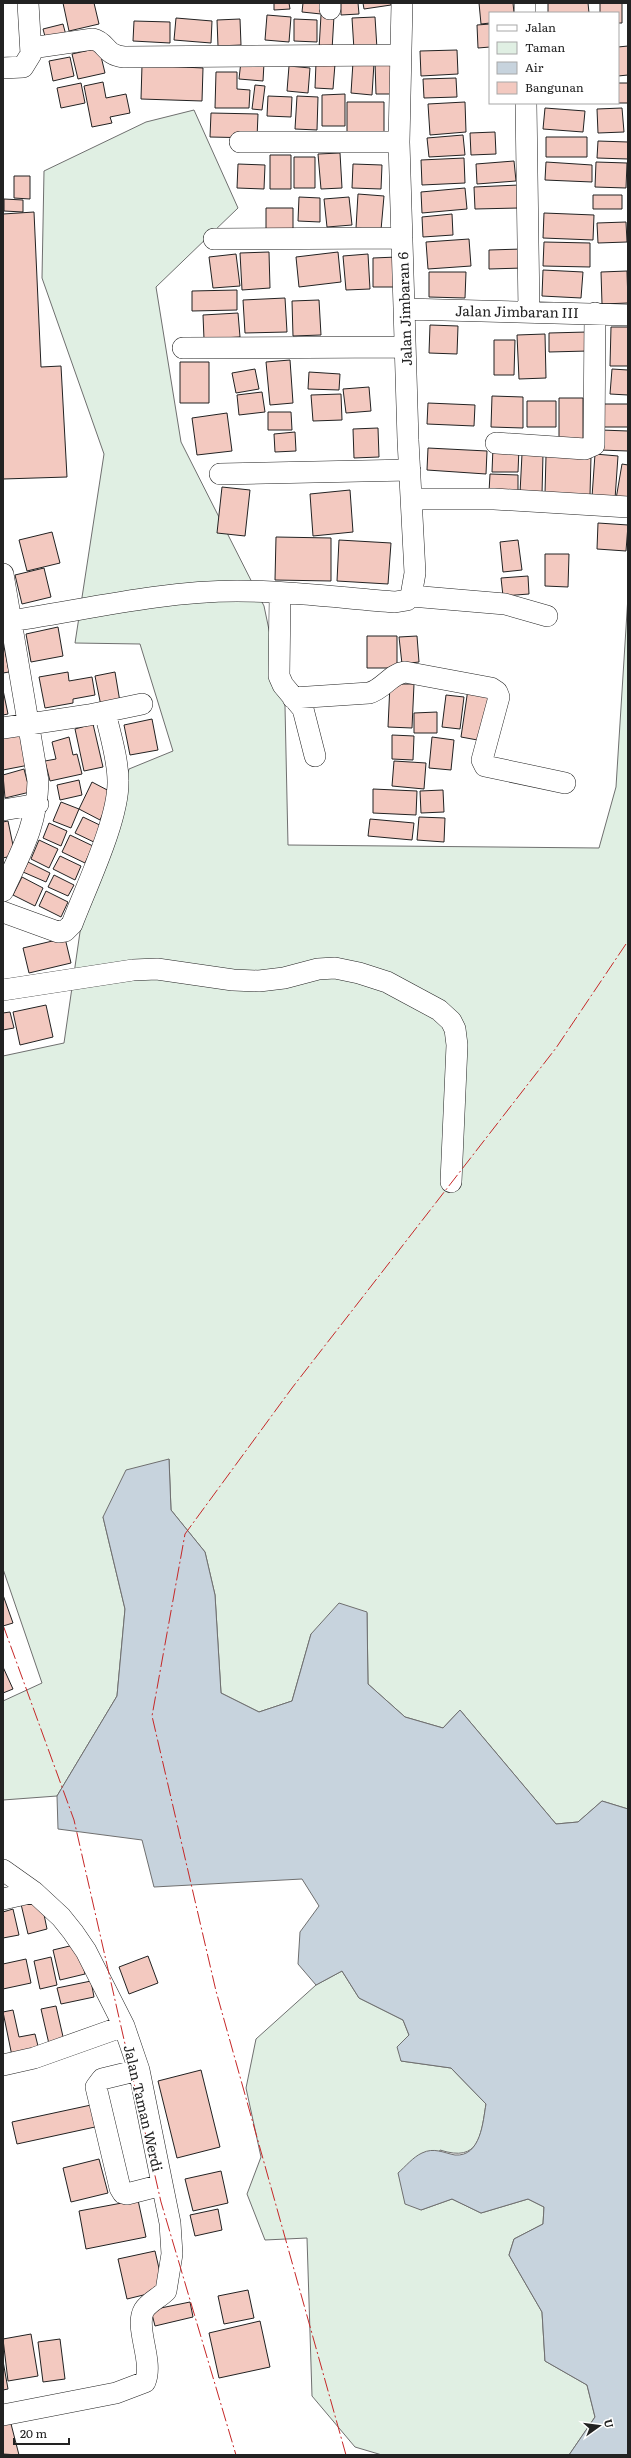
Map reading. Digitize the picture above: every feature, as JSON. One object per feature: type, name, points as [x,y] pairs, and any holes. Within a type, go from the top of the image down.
[{"type":"street","points":[[3,68],[20,68],[29,56],[28,3]]},
{"type":"street","name":"Jalan Jimbaran 6","points":[[402,3],[400,54],[402,238],[405,348],[415,573],[403,599]]},
{"type":"street","points":[[29,56],[93,40],[100,42],[110,53],[124,57],[400,54]]},
{"type":"street","points":[[526,104],[530,312]]},
{"type":"street","points":[[240,142],[400,142]]},
{"type":"street","points":[[214,239],[402,238]]},
{"type":"street","name":"Jalan Jimbaran III","points":[[405,309],[628,315]]},
{"type":"street","points":[[496,443],[585,449],[594,445],[595,313]]},
{"type":"street","points":[[183,348],[405,348]]},
{"type":"street","points":[[220,474],[410,470]]},
{"type":"street","points":[[412,498],[494,499],[628,507]]},
{"type":"street","points":[[3,574],[7,622],[36,759],[38,804],[33,825],[3,891]]},
{"type":"street","points":[[7,622],[99,606],[210,592],[505,604],[548,616]]},
{"type":"street","points":[[280,594],[278,668],[282,685],[301,705],[305,713],[315,756]]},
{"type":"street","points":[[293,698],[369,693],[381,689],[397,674],[405,672],[490,688],[499,697],[482,760],[485,766],[565,783]]},
{"type":"street","points":[[3,728],[28,722],[105,712],[142,704]]},
{"type":"street","points":[[3,912],[58,932],[65,931],[72,924],[111,821],[117,791],[118,774],[105,712]]},
{"type":"street","points":[[3,810],[38,804]]},
{"type":"street","points":[[3,990],[81,977],[157,969],[233,980],[259,981],[329,968],[359,973],[406,991],[442,1012],[455,1029],[457,1045],[451,1182]]},
{"type":"street","name":"Jalan Taman Werdi","points":[[3,1870],[34,1892],[61,1917],[86,1951],[124,2026],[139,2070],[170,2223],[172,2254],[166,2291],[147,2307],[142,2315],[147,2364],[145,2382],[116,2393],[3,2415]]},
{"type":"street","points":[[3,1899],[34,1892]]},
{"type":"street","points":[[3,2065],[34,2058],[124,2026]]},
{"type":"street","points":[[139,2070],[102,2079],[96,2086],[120,2188],[127,2194],[162,2185]]},
{"type":"green space","points":[[194,110],[238,208],[156,287],[181,442],[264,606],[285,706],[288,845],[599,848],[616,787],[628,596],[628,1809],[602,1801],[578,1822],[556,1824],[460,1710],[443,1728],[405,1717],[368,1684],[367,1613],[311,1634],[292,1701],[259,1712],[221,1693],[215,1595],[205,1552],[171,1510],[169,1459],[103,1517],[125,1609],[117,1696],[57,1796],[3,1800],[3,1701],[42,1683],[3,1569],[3,1056],[64,1043],[80,932],[129,769],[173,751],[140,644],[75,643],[104,454],[42,278],[44,171],[146,122]]},
{"type":"green space","points":[[342,1971],[359,1998],[403,2020],[409,2035],[401,2061],[451,2068],[486,2104],[480,2136],[476,2144],[471,2149],[463,2153],[453,2153],[440,2150],[421,2210],[452,2199],[481,2213],[528,2199],[544,2207],[543,2224],[514,2239],[509,2255],[542,2312],[545,2361],[587,2385],[595,2417],[569,2455],[382,2455],[355,2447],[312,2396],[307,2238],[265,2240],[247,2194],[261,2157],[246,2088],[256,2039],[316,1985]]},
{"type":"water","points":[[169,1459],[171,1510],[205,1552],[215,1595],[221,1693],[259,1712],[292,1701],[311,1634],[339,1603],[367,1612],[368,1684],[405,1717],[443,1728],[460,1710],[556,1824],[578,1822],[602,1801],[628,1809],[628,2455],[569,2455],[595,2417],[587,2385],[545,2361],[542,2312],[509,2255],[514,2239],[543,2224],[544,2207],[528,2199],[481,2213],[452,2199],[421,2210],[405,2204],[398,2173],[415,2157],[426,2151],[435,2150],[455,2155],[464,2154],[470,2150],[479,2137],[486,2104],[451,2068],[401,2061],[397,2047],[409,2035],[403,2020],[359,1998],[342,1971],[316,1985],[298,1964],[300,1932],[319,1906],[302,1879],[154,1887],[142,1840],[58,1829],[57,1796],[117,1696],[125,1609],[103,1517],[126,1470]]},
{"type":"building","points":[[63,3],[94,3],[99,24],[69,31]]},
{"type":"building","points":[[274,3],[289,3],[290,9],[274,10]]},
{"type":"building","points":[[303,3],[321,3],[321,14],[302,12]]},
{"type":"building","points":[[341,3],[358,3],[359,14],[341,15]]},
{"type":"building","points":[[363,3],[391,3],[391,5],[364,9]]},
{"type":"building","points":[[479,3],[513,3],[514,12],[489,12],[489,23],[481,24]]},
{"type":"building","points":[[548,3],[588,3],[589,12],[548,12]]},
{"type":"building","points":[[600,3],[622,3],[622,23],[619,23],[619,12],[600,12]]},
{"type":"building","points":[[267,15],[291,17],[289,42],[265,40]]},
{"type":"building","points":[[321,15],[334,16],[332,50],[319,49]]},
{"type":"building","points":[[375,17],[377,49],[354,50],[352,18]]},
{"type":"building","points":[[176,18],[212,21],[211,43],[174,40]]},
{"type":"building","points":[[240,19],[241,45],[218,46],[217,20]]},
{"type":"building","points":[[294,19],[317,20],[317,42],[294,41]]},
{"type":"building","points":[[134,21],[170,22],[170,43],[133,41]]},
{"type":"building","points":[[63,24],[67,39],[47,44],[43,29]]},
{"type":"building","points":[[489,24],[489,47],[478,48],[477,25]]},
{"type":"building","points":[[628,46],[628,75],[619,76],[619,47]]},
{"type":"building","points":[[99,48],[105,73],[78,79],[72,54]]},
{"type":"building","points":[[457,50],[458,74],[421,76],[420,51]]},
{"type":"building","points":[[70,57],[74,76],[53,81],[49,61]]},
{"type":"building","points":[[241,61],[264,63],[263,81],[239,79]]},
{"type":"building","points":[[353,62],[374,63],[372,95],[351,93]]},
{"type":"building","points":[[375,62],[397,62],[397,94],[376,94]]},
{"type":"building","points":[[316,63],[335,64],[333,89],[315,88]]},
{"type":"building","points":[[142,65],[203,68],[202,101],[141,99]]},
{"type":"building","points":[[289,66],[310,68],[308,93],[287,91]]},
{"type":"building","points":[[216,72],[237,72],[237,89],[250,90],[249,108],[215,108]]},
{"type":"building","points":[[456,78],[457,97],[424,98],[423,79]]},
{"type":"building","points":[[103,82],[106,98],[126,94],[130,113],[110,117],[112,123],[92,127],[84,86]]},
{"type":"building","points":[[81,83],[85,103],[61,108],[57,88]]},
{"type":"building","points":[[619,83],[628,83],[628,103],[619,103]]},
{"type":"building","points":[[255,85],[265,86],[262,110],[252,109]]},
{"type":"building","points":[[345,94],[345,126],[322,126],[322,95]]},
{"type":"building","points":[[268,96],[292,97],[291,117],[267,116]]},
{"type":"building","points":[[297,96],[318,97],[317,130],[295,129]]},
{"type":"building","points":[[347,102],[384,102],[384,133],[347,132]]},
{"type":"building","points":[[465,102],[466,132],[430,135],[428,104]]},
{"type":"building","points":[[545,108],[585,111],[583,132],[543,129]]},
{"type":"building","points":[[622,108],[624,132],[598,133],[597,109]]},
{"type":"building","points":[[211,113],[258,114],[257,138],[210,137]]},
{"type":"building","points":[[495,132],[496,154],[471,155],[470,133]]},
{"type":"building","points":[[463,135],[465,155],[429,157],[427,138]]},
{"type":"building","points":[[546,137],[587,137],[587,157],[546,157]]},
{"type":"building","points":[[598,141],[628,142],[628,159],[597,158]]},
{"type":"building","points":[[340,153],[342,188],[321,189],[318,154]]},
{"type":"building","points":[[270,155],[291,155],[291,189],[270,189]]},
{"type":"building","points":[[294,157],[315,157],[315,188],[294,188]]},
{"type":"building","points":[[464,158],[465,183],[422,185],[421,160]]},
{"type":"building","points":[[514,161],[516,181],[477,184],[476,164]]},
{"type":"building","points":[[546,162],[592,165],[592,182],[545,180]]},
{"type":"building","points":[[596,162],[627,163],[626,188],[595,187]]},
{"type":"building","points":[[238,164],[265,165],[264,189],[237,188]]},
{"type":"building","points":[[353,164],[382,165],[381,189],[352,188]]},
{"type":"building","points":[[14,176],[30,176],[30,199],[14,198]]},
{"type":"building","points":[[519,185],[519,208],[475,209],[474,187]]},
{"type":"building","points":[[465,188],[467,209],[422,213],[421,192]]},
{"type":"building","points":[[358,194],[384,196],[381,230],[356,228]]},
{"type":"building","points":[[593,195],[622,195],[622,209],[593,209]]},
{"type":"building","points":[[299,197],[320,198],[320,222],[298,221]]},
{"type":"building","points":[[349,197],[352,225],[327,227],[324,199]]},
{"type":"building","points":[[4,199],[23,200],[23,212],[4,211]]},
{"type":"building","points":[[266,208],[293,208],[293,231],[266,231]]},
{"type":"building","points":[[34,212],[41,367],[61,366],[67,477],[3,479],[3,214]]},
{"type":"building","points":[[544,213],[594,215],[593,240],[543,238]]},
{"type":"building","points":[[452,214],[453,235],[423,237],[422,217]]},
{"type":"building","points":[[626,222],[627,242],[598,243],[597,223]]},
{"type":"building","points":[[469,239],[471,266],[428,269],[426,242]]},
{"type":"building","points":[[544,242],[590,243],[590,267],[543,266]]},
{"type":"building","points":[[522,249],[523,268],[489,269],[489,250]]},
{"type":"building","points":[[269,252],[270,288],[242,290],[240,253]]},
{"type":"building","points":[[338,252],[341,282],[299,287],[296,257]]},
{"type":"building","points":[[236,254],[240,286],[213,288],[209,257]]},
{"type":"building","points":[[368,254],[370,289],[346,290],[343,256]]},
{"type":"building","points":[[397,257],[398,287],[373,287],[373,258]]},
{"type":"building","points":[[543,270],[583,272],[581,298],[542,296]]},
{"type":"building","points":[[627,271],[628,303],[602,304],[601,272]]},
{"type":"building","points":[[429,272],[466,272],[465,298],[429,297]]},
{"type":"building","points":[[237,290],[237,310],[192,311],[192,291]]},
{"type":"building","points":[[285,298],[287,332],[245,333],[243,300]]},
{"type":"building","points":[[319,300],[321,335],[293,336],[292,301]]},
{"type":"building","points":[[238,313],[240,337],[204,339],[203,315]]},
{"type":"building","points":[[430,325],[458,326],[457,354],[429,353]]},
{"type":"building","points":[[611,327],[628,327],[628,366],[610,366]]},
{"type":"building","points":[[587,332],[588,351],[549,352],[549,333]]},
{"type":"building","points":[[545,334],[546,378],[519,379],[517,335]]},
{"type":"building","points":[[494,340],[515,340],[514,375],[494,375]]},
{"type":"building","points":[[290,360],[293,403],[270,405],[266,362]]},
{"type":"building","points":[[180,362],[209,362],[209,403],[180,403]]},
{"type":"building","points":[[255,369],[259,389],[236,393],[232,373]]},
{"type":"building","points":[[612,369],[628,370],[628,395],[610,394]]},
{"type":"building","points":[[309,372],[340,374],[339,390],[308,389]]},
{"type":"building","points":[[369,387],[371,411],[346,413],[343,389]]},
{"type":"building","points":[[262,392],[265,412],[239,415],[237,395]]},
{"type":"building","points":[[341,394],[342,420],[313,421],[311,395]]},
{"type":"building","points":[[492,396],[523,397],[523,428],[491,427]]},
{"type":"building","points":[[559,398],[583,398],[583,439],[559,439]]},
{"type":"building","points":[[527,401],[556,401],[556,427],[527,427]]},
{"type":"building","points":[[428,403],[475,405],[474,426],[427,424]]},
{"type":"building","points":[[601,404],[628,404],[628,427],[601,427]]},
{"type":"building","points":[[268,412],[291,412],[292,430],[268,430]]},
{"type":"building","points":[[227,413],[232,451],[197,455],[192,418]]},
{"type":"building","points":[[378,428],[379,457],[354,458],[353,429]]},
{"type":"building","points":[[601,430],[628,431],[628,451],[600,450]]},
{"type":"building","points":[[295,432],[296,451],[275,452],[274,434]]},
{"type":"building","points":[[493,447],[519,448],[518,472],[492,472]]},
{"type":"building","points":[[428,448],[487,451],[486,474],[427,470]]},
{"type":"building","points":[[522,454],[543,454],[542,494],[520,493]]},
{"type":"building","points":[[595,454],[618,456],[615,499],[592,497]]},
{"type":"building","points":[[546,456],[591,457],[590,495],[545,493]]},
{"type":"building","points":[[622,464],[628,465],[628,501],[616,499]]},
{"type":"building","points":[[490,474],[518,475],[518,493],[489,492]]},
{"type":"building","points":[[222,487],[250,490],[245,536],[217,533]]},
{"type":"building","points":[[350,490],[353,532],[313,536],[310,494]]},
{"type":"building","points":[[598,523],[628,525],[626,551],[597,549]]},
{"type":"building","points":[[52,532],[60,563],[27,571],[19,540]]},
{"type":"building","points":[[276,537],[331,538],[331,581],[275,580]]},
{"type":"building","points":[[339,540],[391,543],[388,584],[337,581]]},
{"type":"building","points":[[518,540],[522,570],[503,572],[500,542]]},
{"type":"building","points":[[545,554],[569,554],[568,587],[545,586]]},
{"type":"building","points":[[44,568],[51,597],[22,604],[15,575]]},
{"type":"building","points":[[528,576],[529,594],[503,596],[501,578]]},
{"type":"building","points":[[58,627],[63,656],[31,662],[26,634]]},
{"type":"building","points":[[367,636],[397,636],[397,668],[367,668]]},
{"type":"building","points":[[417,636],[419,662],[402,664],[399,637]]},
{"type":"building","points":[[3,641],[9,672],[3,673]]},
{"type":"building","points":[[68,672],[69,681],[92,677],[95,695],[73,699],[73,703],[45,708],[39,677]]},
{"type":"building","points":[[115,672],[120,702],[101,706],[95,676]]},
{"type":"building","points":[[390,684],[414,684],[412,728],[388,727]]},
{"type":"building","points":[[468,689],[490,693],[483,741],[461,737]]},
{"type":"building","points":[[3,690],[8,714],[3,715]]},
{"type":"building","points":[[446,695],[464,697],[460,729],[442,727]]},
{"type":"building","points":[[437,712],[437,733],[414,733],[414,713]]},
{"type":"building","points":[[152,719],[158,750],[130,755],[124,725]]},
{"type":"building","points":[[93,724],[103,767],[84,771],[75,729]]},
{"type":"building","points":[[22,732],[29,765],[3,770],[3,736]]},
{"type":"building","points":[[392,735],[414,736],[413,760],[392,759]]},
{"type":"building","points":[[69,737],[73,755],[77,754],[82,774],[50,781],[45,761],[56,759],[52,742]]},
{"type":"building","points":[[432,737],[454,740],[451,770],[429,768]]},
{"type":"building","points":[[394,761],[426,763],[424,789],[392,786]]},
{"type":"building","points":[[24,769],[30,792],[5,798],[3,775]]},
{"type":"building","points":[[79,780],[82,795],[60,800],[57,785]]},
{"type":"building","points":[[92,782],[113,793],[100,820],[79,809]]},
{"type":"building","points":[[373,789],[417,791],[416,815],[373,813]]},
{"type":"building","points":[[443,790],[444,812],[421,813],[420,791]]},
{"type":"building","points":[[61,802],[79,809],[71,828],[53,821]]},
{"type":"building","points":[[83,817],[106,828],[98,844],[75,833]]},
{"type":"building","points":[[419,817],[445,818],[444,842],[417,840]]},
{"type":"building","points":[[370,819],[414,823],[412,840],[368,836]]},
{"type":"building","points":[[8,821],[15,855],[3,858],[3,822]]},
{"type":"building","points":[[49,823],[67,831],[61,846],[43,838]]},
{"type":"building","points":[[70,835],[93,846],[85,863],[62,852]]},
{"type":"building","points":[[39,840],[58,849],[49,868],[31,859]]},
{"type":"building","points":[[60,856],[81,866],[75,880],[53,869]]},
{"type":"building","points":[[28,862],[50,873],[46,882],[23,872]]},
{"type":"building","points":[[54,875],[74,885],[68,896],[48,887]]},
{"type":"building","points":[[22,877],[43,888],[35,906],[13,895]]},
{"type":"building","points":[[46,891],[68,902],[61,917],[39,906]]},
{"type":"building","points":[[65,938],[71,963],[29,973],[23,948]]},
{"type":"building","points":[[46,1005],[53,1037],[20,1045],[13,1012]]},
{"type":"building","points":[[10,1012],[14,1028],[3,1030],[3,1013]]},
{"type":"building","points":[[3,1595],[13,1623],[3,1626]]},
{"type":"building","points":[[3,1667],[13,1689],[3,1693]]},
{"type":"building","points":[[41,1900],[47,1929],[28,1934],[21,1904]]},
{"type":"building","points":[[13,1909],[19,1935],[3,1938],[3,1912]]},
{"type":"building","points":[[78,1944],[85,1974],[60,1980],[53,1950]]},
{"type":"building","points":[[148,1956],[158,1983],[129,1994],[119,1967]]},
{"type":"building","points":[[51,1957],[57,1985],[40,1989],[34,1961]]},
{"type":"building","points":[[26,1959],[31,1983],[3,1989],[3,1964]]},
{"type":"building","points":[[91,1981],[94,1997],[61,2004],[57,1988]]},
{"type":"building","points":[[56,2006],[64,2041],[49,2044],[41,2009]]},
{"type":"building","points":[[13,2010],[19,2037],[35,2034],[39,2050],[12,2056],[3,2012]]},
{"type":"building","points":[[201,2070],[220,2147],[177,2158],[158,2081]]},
{"type":"building","points":[[91,2105],[95,2127],[17,2144],[12,2122]]},
{"type":"building","points":[[99,2159],[108,2193],[71,2202],[63,2168]]},
{"type":"building","points":[[221,2171],[228,2203],[193,2211],[185,2179]]},
{"type":"building","points":[[138,2200],[146,2237],[86,2249],[79,2211]]},
{"type":"building","points":[[218,2209],[222,2230],[195,2236],[190,2215]]},
{"type":"building","points":[[155,2251],[164,2290],[127,2299],[118,2259]]},
{"type":"building","points":[[248,2290],[254,2318],[224,2324],[218,2296]]},
{"type":"building","points":[[190,2302],[193,2317],[155,2326],[151,2310]]},
{"type":"building","points":[[260,2321],[270,2367],[219,2378],[209,2333]]},
{"type":"building","points":[[31,2334],[38,2376],[8,2381],[3,2339]]},
{"type":"building","points":[[60,2339],[65,2379],[43,2382],[38,2342]]},
{"type":"building","points":[[3,2361],[8,2389],[3,2390]]},
{"type":"building","points":[[10,2420],[19,2455],[3,2454],[3,2422]]},
{"type":"power","points":[[346,2455],[216,1991],[152,1716],[185,1534],[292,1388],[556,1048],[628,941]]},
{"type":"power","points":[[3,1625],[74,1820],[161,2202],[236,2455]]}]
